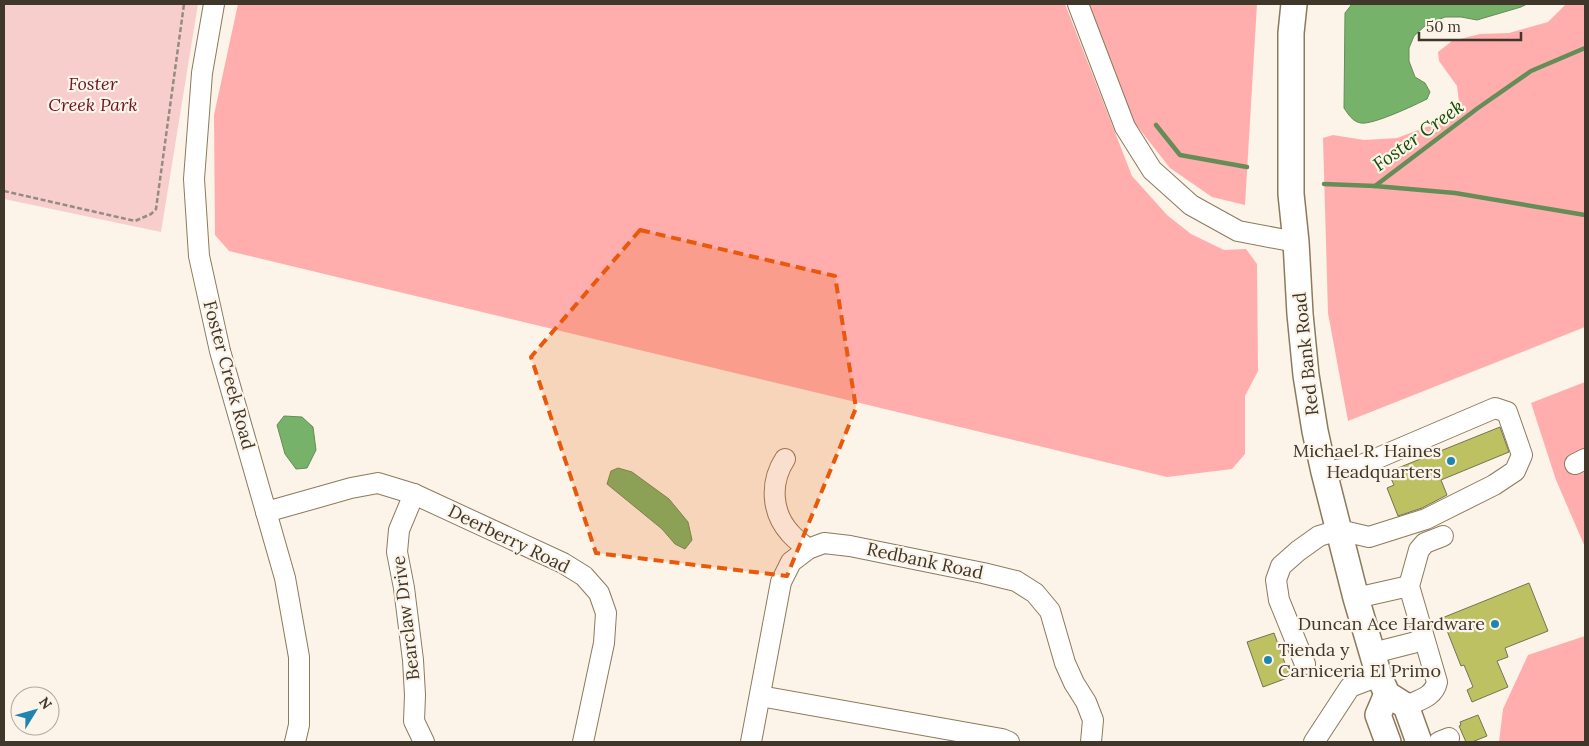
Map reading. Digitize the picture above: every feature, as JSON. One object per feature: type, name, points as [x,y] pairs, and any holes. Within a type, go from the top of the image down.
[{"type":"main road","name":"Red Bank Road","points":[[1294,4],[1291,34],[1291,194],[1306,375],[1315,430],[1356,598],[1386,682],[1419,742]]},
{"type":"main road","points":[[1386,682],[1378,715],[1388,742]]},
{"type":"street","name":"Foster Creek Road","points":[[214,4],[202,73],[194,179],[199,256],[220,351],[285,578],[299,657],[299,725],[296,742]]},
{"type":"street","points":[[1078,4],[1126,127],[1152,170],[1190,205],[1238,231],[1296,242]]},
{"type":"street","points":[[1305,664],[1279,600],[1276,580],[1281,566],[1298,551],[1320,536],[1339,530],[1369,537],[1426,519],[1494,485],[1516,471],[1522,455],[1507,412],[1495,408],[1359,466],[1324,472]]},
{"type":"street","points":[[785,459],[777,471],[774,493],[778,514],[789,532],[808,549]]},
{"type":"street","name":"Deerberry Road","points":[[266,512],[351,488],[378,483],[414,494],[562,563],[584,576],[599,593],[606,612],[604,642],[583,742]]},
{"type":"street","name":"Bearclaw Drive","points":[[414,494],[399,530],[397,552],[404,588],[413,660],[414,720],[424,742]]},
{"type":"street","points":[[1314,742],[1350,687],[1386,682],[1430,694],[1436,689],[1437,682],[1409,586],[1418,550],[1425,544],[1443,536]]},
{"type":"street","name":"Redbank Road","points":[[751,742],[781,582],[791,562],[808,549],[824,543],[850,546],[1016,581],[1035,593],[1050,610],[1065,663],[1074,683],[1086,702],[1093,720],[1091,742]]},
{"type":"street","points":[[1356,598],[1409,586]]},
{"type":"street","points":[[1386,682],[1424,640]]},
{"type":"street","points":[[760,696],[1002,739],[1009,742]]},
{"type":"path","points":[[4,191],[135,221],[151,214],[156,209],[184,4]]},
{"type":"highlighted area","points":[[640,230],[835,276],[856,408],[787,576],[596,553],[531,357]]},
{"type":"green space","name":"Foster Creek Park","points":[[4,4],[198,4],[161,232],[4,199]]},
{"type":"shaded area","points":[[238,4],[1065,4],[1132,176],[1167,215],[1191,234],[1224,250],[1246,249],[1257,264],[1258,371],[1245,396],[1245,454],[1232,469],[1167,477],[229,251],[215,235],[214,115]]},
{"type":"shaded area","points":[[1087,4],[1257,4],[1245,205],[1212,197],[1170,168],[1130,117]]},
{"type":"shaded area","points":[[1352,4],[1527,4],[1477,20],[1445,17],[1426,25],[1414,36],[1409,48],[1409,61],[1415,77],[1425,83],[1430,92],[1427,99],[1384,118],[1361,123],[1353,119],[1344,108],[1345,13]]},
{"type":"shaded area","points":[[1566,4],[1585,4],[1585,327],[1348,421],[1328,313],[1323,138],[1333,135],[1364,140],[1397,138],[1445,120],[1459,102],[1457,86],[1439,61],[1438,52],[1452,41],[1480,34],[1509,33],[1548,22]]},
{"type":"shaded area","points":[[1585,382],[1585,547],[1556,480],[1531,403]]},
{"type":"shaded area","points":[[284,416],[302,417],[313,427],[316,450],[307,468],[296,469],[285,454],[277,425]]},
{"type":"shaded area","points":[[618,468],[632,472],[669,499],[688,522],[692,540],[685,549],[675,544],[662,529],[607,484],[611,471]]},
{"type":"shaded area","points":[[1585,636],[1585,742],[1499,742],[1503,709],[1528,655]]},
{"type":"building","name":"Michael R. Haines Headquarters","points":[[1500,427],[1509,452],[1441,480],[1447,495],[1422,508],[1398,516],[1387,488],[1394,485],[1388,472]]},
{"type":"building","name":"Duncan Ace Hardware","points":[[1529,583],[1548,631],[1505,648],[1508,657],[1497,661],[1508,687],[1472,702],[1467,690],[1473,687],[1464,665],[1461,666],[1442,618]]},
{"type":"building","name":"Tienda y Carniceria El Primo","points":[[1274,633],[1290,677],[1263,687],[1247,642]]},
{"type":"building","points":[[1478,715],[1487,736],[1472,742],[1466,742],[1459,726],[1461,725],[1460,722]]},
{"type":"waterway","name":"Foster Creek","points":[[1375,186],[1478,108],[1531,71],[1585,48]]},
{"type":"waterway","points":[[1156,125],[1180,155],[1247,167]]},
{"type":"waterway","name":"Foster Creek","points":[[1324,184],[1375,186],[1455,193],[1585,215]]},
{"type":"place","name":"Michael R. Haines Headquarters","points":[[1451,461]]},
{"type":"place","name":"Duncan Ace Hardware","points":[[1495,624]]},
{"type":"place","name":"Tienda y Carniceria El Primo","points":[[1268,660]]}]
